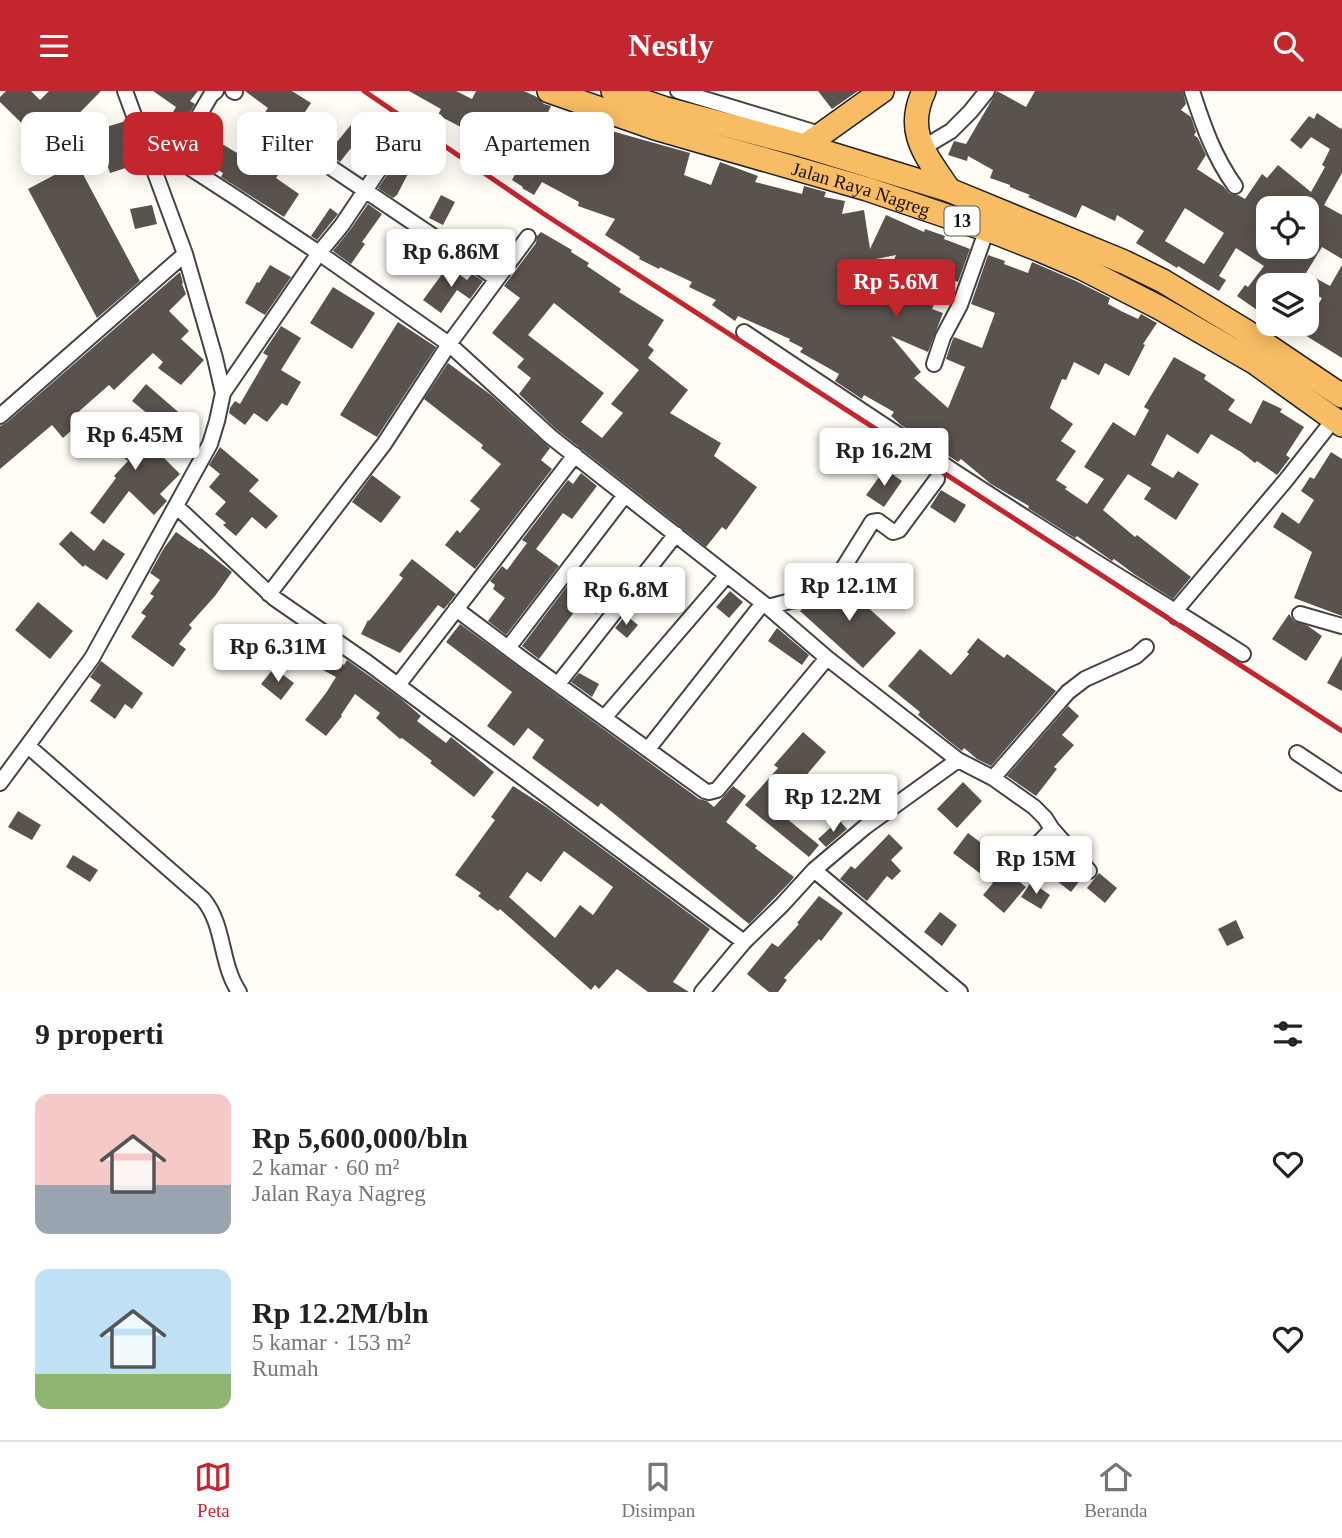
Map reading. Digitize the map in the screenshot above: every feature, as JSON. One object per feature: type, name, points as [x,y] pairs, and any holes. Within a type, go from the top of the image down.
[{"type":"highway","name":"Jalan Raya Nagreg","points":[[549,91],[655,128],[867,189],[987,229],[1082,268],[1160,308],[1254,362],[1338,422]]},
{"type":"highway","name":"Jalan Raya Nagreg","points":[[613,91],[663,108],[812,140],[949,190],[1124,262],[1163,281],[1244,330],[1342,396]]},
{"type":"highway","points":[[812,140],[882,91]]},
{"type":"highway","name":"13","points":[[924,91],[917,106],[917,132],[921,149],[949,190]]},
{"type":"street","points":[[125,91],[133,112]]},
{"type":"street","points":[[201,112],[216,91]]},
{"type":"street","points":[[678,91],[812,140]]},
{"type":"street","points":[[921,149],[951,131],[988,91]]},
{"type":"street","points":[[1192,91],[1221,166],[1235,186]]},
{"type":"street","points":[[337,171],[497,279]]},
{"type":"street","points":[[156,175],[185,254],[223,393]]},
{"type":"street","points":[[201,175],[449,344],[551,437],[765,605],[827,658],[958,760],[993,778],[1034,807],[1089,871]]},
{"type":"street","points":[[0,783],[92,658],[210,444],[223,393],[375,175]]},
{"type":"street","points":[[934,364],[943,337],[960,305],[987,229]]},
{"type":"street","points":[[269,594],[384,444],[449,344],[528,237]]},
{"type":"street","points":[[0,416],[185,254]]},
{"type":"street","points":[[744,332],[942,472],[1085,556],[1242,654]]},
{"type":"street","points":[[1176,614],[1286,480],[1338,422]]},
{"type":"street","points":[[398,685],[575,455]]},
{"type":"street","points":[[648,749],[765,605],[798,599],[819,582],[842,570],[872,522],[878,521],[893,532],[899,530],[942,472]]},
{"type":"street","points":[[508,648],[625,495]]},
{"type":"street","points":[[176,506],[269,594],[398,685],[744,942]]},
{"type":"street","points":[[558,684],[676,534]]},
{"type":"street","points":[[604,718],[727,575]]},
{"type":"street","points":[[456,609],[705,791],[717,790],[827,658]]},
{"type":"street","points":[[1300,614],[1342,626]]},
{"type":"street","points":[[993,778],[1068,692],[1085,679],[1136,656],[1146,647]]},
{"type":"street","points":[[28,746],[209,907],[215,917],[232,978],[239,992]]},
{"type":"street","points":[[1297,753],[1342,783]]},
{"type":"street","points":[[702,992],[744,942],[814,870],[865,827],[958,760]]},
{"type":"street","points":[[1017,866],[1052,829]]},
{"type":"street","points":[[814,870],[960,992]]},
{"type":"building","points":[[6,91],[31,91],[40,100],[49,91],[101,91],[80,112],[21,112],[21,123],[0,102],[0,97]]},
{"type":"building","points":[[153,91],[198,91],[190,101],[195,104],[190,112],[173,112],[176,107]]},
{"type":"building","points":[[245,91],[292,91],[311,103],[305,112],[265,112],[268,108]]},
{"type":"building","points":[[409,91],[456,91],[472,99],[476,91],[524,91],[551,106],[548,112],[460,112],[460,127],[446,119],[446,112],[440,112],[441,109]]},
{"type":"building","points":[[818,91],[858,91],[832,109]]},
{"type":"building","points":[[997,91],[1026,107],[1035,91],[1183,91],[1186,104],[1181,110],[1191,117],[1196,132],[1194,135],[1206,155],[1197,169],[1223,186],[1230,194],[1245,199],[1262,174],[1267,178],[1278,165],[1311,192],[1325,167],[1322,165],[1330,149],[1311,137],[1301,149],[1290,140],[1309,116],[1314,119],[1317,113],[1341,129],[1342,127],[1342,173],[1324,205],[1342,215],[1342,259],[1322,247],[1319,252],[1319,196],[1256,196],[1256,259],[1315,259],[1306,273],[1259,273],[1264,266],[1236,248],[1219,276],[1226,280],[1219,291],[1136,243],[1144,231],[1117,215],[1115,221],[1082,205],[1076,218],[1028,197],[1030,195],[990,178],[993,170],[968,156],[967,161],[948,155],[954,141],[966,144]],"holes":[[[1185,208],[1224,233],[1204,264],[1165,241]]]},
{"type":"building","points":[[123,122],[123,169],[110,173],[109,170],[109,126]]},
{"type":"building","points":[[351,125],[351,148],[340,162],[337,160],[337,142]]},
{"type":"building","points":[[614,132],[690,153],[684,175],[711,185],[720,162],[758,176],[755,182],[802,194],[804,186],[826,192],[824,197],[845,201],[842,214],[864,210],[870,249],[886,215],[924,232],[925,229],[945,236],[944,239],[970,249],[958,282],[946,278],[932,309],[943,313],[928,352],[891,336],[921,372],[914,378],[948,408],[965,367],[946,359],[952,341],[954,337],[982,348],[995,313],[971,304],[988,255],[1028,273],[1032,262],[1110,298],[1108,304],[1121,311],[1138,319],[1141,314],[1157,323],[1143,344],[1145,345],[1129,376],[1105,363],[1099,375],[1074,362],[1066,380],[1062,379],[1050,408],[1073,424],[1061,441],[1076,451],[1056,480],[1087,504],[1104,479],[1084,467],[1113,422],[1135,436],[1149,410],[1144,407],[1174,357],[1206,375],[1204,379],[1235,400],[1228,410],[1251,424],[1263,400],[1282,409],[1280,412],[1304,427],[1286,455],[1290,458],[1277,475],[1211,434],[1198,454],[1167,434],[1151,465],[1173,478],[1178,471],[1199,484],[1176,520],[1144,499],[1151,488],[1128,474],[1103,510],[1191,577],[1173,599],[1114,559],[1112,561],[1077,536],[1075,538],[991,484],[961,459],[958,462],[901,425],[891,416],[894,412],[864,395],[862,399],[835,381],[839,374],[800,352],[803,348],[789,341],[790,339],[738,316],[735,321],[712,305],[716,300],[689,287],[692,282],[639,259],[640,257],[605,235],[615,219],[578,206],[579,202],[542,182],[534,195],[512,180],[515,175],[614,175]],"holes":[[[896,255],[884,284],[853,291],[846,265]]]},
{"type":"building","points":[[223,144],[237,153],[237,175],[278,175],[276,178],[299,194],[284,217],[221,177]]},
{"type":"building","points":[[54,175],[83,175],[140,281],[97,318],[28,189]]},
{"type":"building","points":[[387,175],[407,175],[393,198],[378,188]]},
{"type":"building","points":[[441,195],[455,202],[443,225],[429,218]]},
{"type":"building","points":[[368,204],[382,214],[362,242],[365,244],[351,264],[333,251]]},
{"type":"building","points":[[152,205],[157,224],[135,229],[130,209]]},
{"type":"building","points":[[330,208],[338,214],[317,240],[311,236]]},
{"type":"building","points":[[541,232],[572,250],[571,252],[589,263],[587,266],[621,289],[619,292],[664,320],[648,345],[654,350],[648,358],[688,390],[670,413],[721,443],[714,456],[757,487],[726,530],[722,527],[706,547],[557,430],[519,394],[531,378],[517,367],[524,359],[492,333],[520,298],[504,286],[536,243]],"holes":[[[554,303],[639,370],[611,404],[623,413],[602,438],[581,422],[604,393],[528,335]]]},
{"type":"building","points":[[270,265],[291,277],[265,315],[245,303]]},
{"type":"building","points":[[1342,265],[1342,358],[1306,336],[1319,336],[1319,303],[1322,298],[1319,297],[1319,280],[1330,286]]},
{"type":"building","points":[[448,266],[467,280],[472,274],[483,281],[470,299],[457,290],[441,313],[423,300]]},
{"type":"building","points":[[180,272],[186,294],[169,311],[189,331],[181,339],[204,360],[181,385],[158,368],[163,362],[153,353],[114,390],[109,385],[76,414],[82,421],[63,438],[52,425],[0,469],[0,426]]},
{"type":"building","points":[[1256,276],[1256,309],[1237,296],[1245,285],[1248,287]]},
{"type":"building","points":[[333,287],[375,313],[352,349],[310,323]]},
{"type":"building","points":[[398,322],[436,347],[377,437],[340,415]]},
{"type":"building","points":[[281,326],[301,338],[281,370],[301,382],[287,406],[282,403],[267,422],[254,413],[245,425],[229,413],[230,408],[235,401],[240,404],[268,356],[263,353]]},
{"type":"building","points":[[448,363],[491,395],[550,448],[541,460],[552,469],[475,569],[445,545],[457,530],[460,533],[480,509],[470,501],[501,464],[481,448],[483,445],[424,399]]},
{"type":"building","points":[[146,384],[184,417],[170,432],[132,401]]},
{"type":"building","points":[[121,415],[180,474],[160,494],[167,501],[154,515],[129,491],[104,524],[90,513],[116,478],[114,476],[128,461],[101,440]]},
{"type":"building","points":[[220,447],[259,480],[249,491],[278,516],[266,529],[252,517],[236,536],[215,514],[226,502],[209,487],[220,474],[209,465]]},
{"type":"building","points":[[1331,452],[1342,459],[1342,616],[1294,598],[1312,552],[1273,527],[1282,512],[1299,524],[1314,500],[1301,491],[1310,477],[1314,479]]},
{"type":"building","points":[[885,469],[902,481],[884,507],[866,495]]},
{"type":"building","points":[[581,473],[597,486],[572,519],[563,513],[536,549],[559,566],[506,635],[488,621],[505,598],[493,589],[495,585],[490,581],[502,566],[507,570],[527,543],[522,540],[568,480],[573,484]]},
{"type":"building","points":[[372,475],[401,497],[381,523],[352,502]]},
{"type":"building","points":[[941,490],[966,505],[955,523],[930,507]]},
{"type":"building","points":[[71,531],[94,551],[103,539],[125,554],[107,580],[85,565],[83,567],[59,544]]},
{"type":"building","points":[[176,532],[232,572],[189,625],[192,628],[179,644],[186,649],[173,667],[131,637],[146,616],[141,613],[154,596],[150,594],[160,580],[150,573]]},
{"type":"building","points":[[412,559],[456,594],[444,609],[438,605],[400,653],[361,634],[368,620],[403,578],[399,575]]},
{"type":"building","points":[[574,577],[606,600],[596,614],[581,603],[539,659],[522,646]]},
{"type":"building","points":[[840,582],[896,633],[863,668],[800,611],[824,590]]},
{"type":"building","points":[[730,591],[743,602],[729,618],[716,607]]},
{"type":"building","points":[[38,602],[73,631],[50,659],[15,630]]},
{"type":"building","points":[[1289,614],[1294,621],[1308,626],[1322,636],[1306,661],[1272,639]]},
{"type":"building","points":[[626,615],[638,625],[627,638],[615,628]]},
{"type":"building","points":[[460,624],[699,799],[714,807],[733,786],[746,796],[726,822],[794,877],[749,924],[601,803],[598,807],[532,758],[544,740],[528,728],[514,746],[487,726],[512,692],[446,642]]},
{"type":"building","points":[[777,628],[809,655],[802,665],[768,641]]},
{"type":"building","points":[[978,638],[1004,658],[1007,654],[1056,691],[991,766],[949,741],[918,715],[920,712],[888,686],[920,649],[951,675],[969,654],[967,652]]},
{"type":"building","points":[[315,649],[344,665],[347,660],[421,716],[417,721],[446,743],[451,737],[494,772],[474,797],[430,763],[432,761],[400,739],[376,718],[380,713],[355,694],[326,736],[305,720],[336,677],[308,662]]},
{"type":"building","points":[[1342,656],[1342,691],[1327,683]]},
{"type":"building","points":[[101,661],[143,693],[132,709],[125,704],[115,719],[90,701],[101,685],[90,677]]},
{"type":"building","points":[[274,668],[294,683],[281,700],[261,684]]},
{"type":"building","points":[[579,673],[599,684],[592,697],[571,682]]},
{"type":"building","points":[[1068,706],[1079,716],[1062,735],[1074,745],[1054,767],[1057,769],[1036,796],[1007,776]]},
{"type":"building","points":[[803,732],[826,752],[798,785],[791,779],[769,804],[819,845],[809,857],[745,805],[778,768],[774,765]]},
{"type":"building","points":[[963,782],[982,801],[957,828],[937,809]]},
{"type":"building","points":[[513,786],[546,807],[710,929],[673,982],[689,992],[648,992],[617,969],[599,989],[595,985],[591,990],[500,909],[498,911],[478,896],[481,893],[455,875],[495,820],[491,817]],"holes":[[[564,851],[613,887],[593,915],[580,905],[555,938],[509,897],[527,872],[541,882]]]},
{"type":"building","points":[[18,811],[41,825],[32,840],[8,827]]},
{"type":"building","points":[[839,820],[847,829],[826,847],[818,839]]},
{"type":"building","points":[[968,833],[1000,857],[996,863],[1026,887],[1004,913],[983,895],[993,883],[953,853]]},
{"type":"building","points":[[889,834],[903,848],[891,860],[901,871],[892,880],[887,876],[867,901],[840,879],[851,866],[855,869]]},
{"type":"building","points":[[1054,846],[1070,864],[1065,872],[1045,857]]},
{"type":"building","points":[[73,855],[98,870],[90,882],[66,867]]},
{"type":"building","points":[[1067,868],[1081,879],[1071,892],[1057,881]]},
{"type":"building","points":[[1099,873],[1117,888],[1105,903],[1087,888]]},
{"type":"building","points":[[1031,882],[1050,895],[1041,909],[1021,897]]},
{"type":"building","points":[[819,896],[843,913],[821,941],[819,939],[784,978],[787,980],[778,992],[769,992],[747,974],[772,943],[778,947]]},
{"type":"building","points":[[940,912],[957,925],[942,946],[924,932]]},
{"type":"building","points":[[1236,920],[1244,938],[1227,946],[1218,929]]},
{"type":"railway","points":[[364,91],[544,214],[1342,731]]}]
